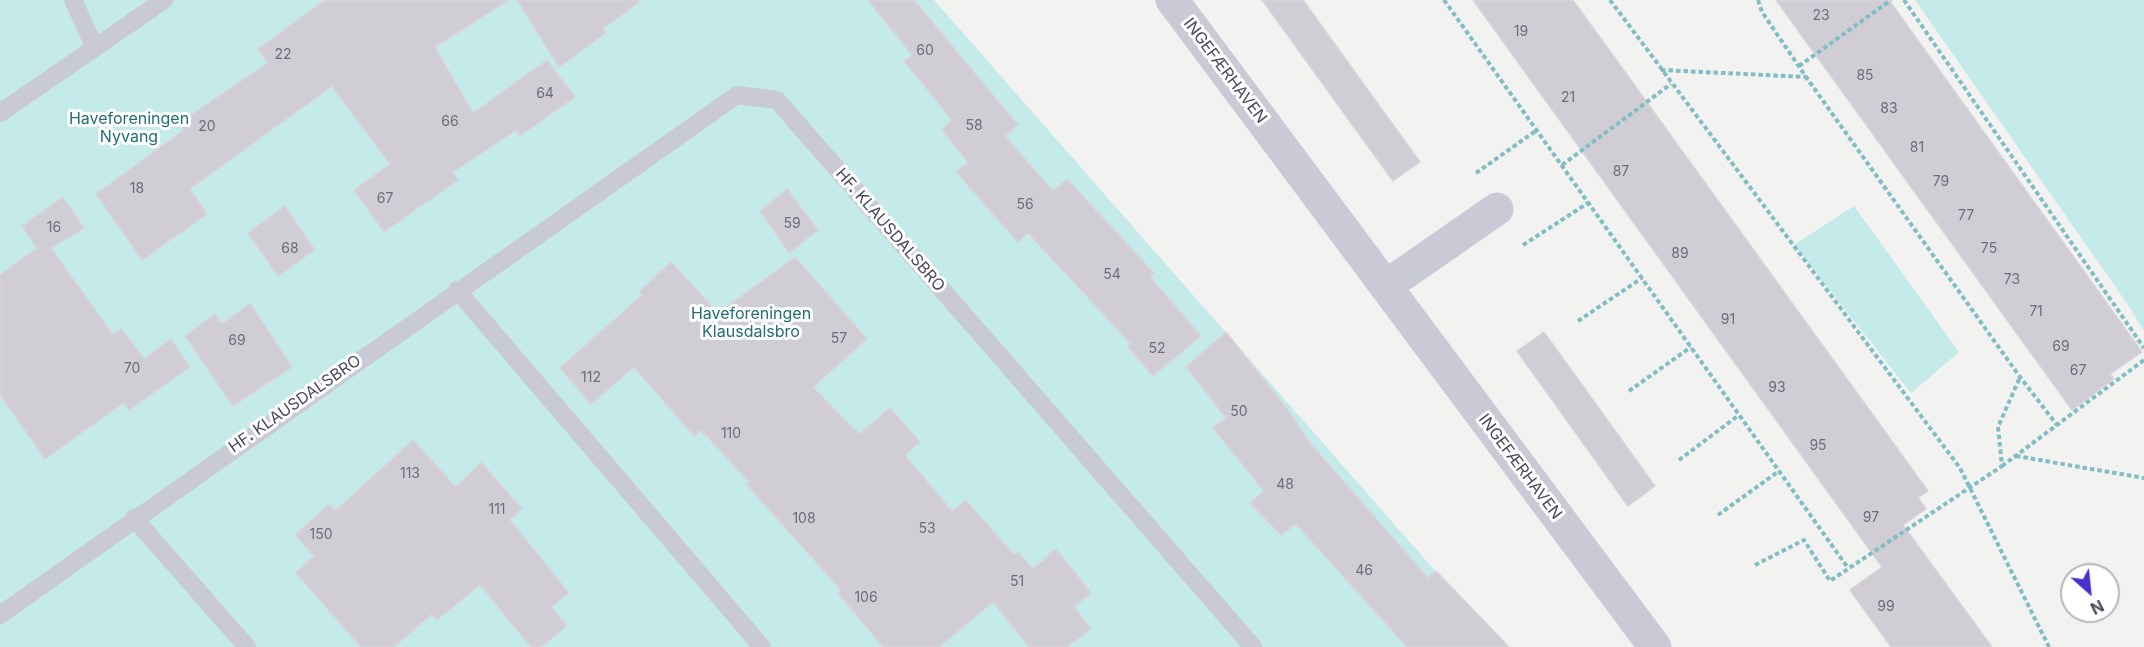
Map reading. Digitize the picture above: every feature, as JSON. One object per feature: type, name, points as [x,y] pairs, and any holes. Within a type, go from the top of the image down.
[{"type":"street","name":"INGEFÆRHAVEN","points":[[1172,0],[1654,647]]},
{"type":"street","points":[[1386,286],[1497,209]]},
{"type":"lane","points":[[73,0],[95,48]]},
{"type":"lane","points":[[0,113],[164,0]]},
{"type":"lane","name":"HF. KLAUSDALSBRO","points":[[0,615],[134,518],[736,95],[777,100],[1254,647]]},
{"type":"lane","points":[[457,290],[762,647]]},
{"type":"lane","points":[[134,518],[247,647]]},
{"type":"path","points":[[1444,0],[1848,568]]},
{"type":"path","points":[[1610,0],[1660,70],[1960,468],[2049,647]]},
{"type":"path","points":[[1758,0],[1762,12],[1806,77],[2020,377],[2057,425]]},
{"type":"path","points":[[1799,66],[1891,0]]},
{"type":"path","points":[[1904,0],[2144,348]]},
{"type":"path","points":[[1660,70],[1806,77]]},
{"type":"path","points":[[1562,165],[1671,84]]},
{"type":"path","points":[[1473,175],[1537,130]]},
{"type":"path","points":[[1523,245],[1588,203]]},
{"type":"path","points":[[1578,321],[1642,278]]},
{"type":"path","points":[[1629,392],[1691,347]]},
{"type":"path","points":[[1755,565],[1804,540],[1830,581],[2002,466],[2144,360]]},
{"type":"path","points":[[2002,466],[1998,427],[2020,377]]},
{"type":"path","points":[[1679,460],[1739,415]]},
{"type":"path","points":[[2016,456],[2144,478]]},
{"type":"path","points":[[1718,515],[1779,471]]},
{"type":"green space","name":"Haveforeningen Klausdalsbro","points":[[0,0],[934,0],[1502,647],[0,647]]},
{"type":"green space","points":[[1915,0],[2144,0],[2144,331],[2126,302]]},
{"type":"green space","points":[[1854,206],[1959,352],[1911,393],[1794,245]]},
{"type":"building","points":[[325,0],[509,0],[435,47],[473,113],[547,60],[575,97],[520,136],[516,130],[453,172],[458,180],[384,232],[354,190],[390,164],[332,86],[190,189],[207,214],[142,260],[96,194],[184,130],[179,123],[268,63],[258,49]]},
{"type":"building","points":[[517,0],[642,0],[603,29],[606,33],[559,67]]},
{"type":"building","points":[[868,0],[914,0],[1018,125],[1005,136],[1053,191],[1067,179],[1154,273],[1150,277],[1201,336],[1153,376],[1127,346],[1130,343],[1028,233],[1018,242],[956,172],[968,163],[942,129],[952,120],[904,61],[912,55]]},
{"type":"building","points":[[1262,0],[1303,0],[1420,162],[1393,181]]},
{"type":"building","points":[[1473,0],[1573,0],[1928,491],[1918,498],[1926,509],[1903,525],[1992,647],[1891,647],[1850,590],[1882,567]]},
{"type":"building","points":[[1776,0],[1889,0],[2142,352],[2110,374],[2114,379],[2072,410]]},
{"type":"building","points":[[787,189],[818,230],[789,253],[760,211]]},
{"type":"building","points":[[63,197],[84,228],[51,248],[113,335],[122,329],[144,359],[171,339],[190,367],[129,410],[123,403],[45,459],[0,395],[0,275],[37,248],[22,226]]},
{"type":"building","points":[[285,206],[315,250],[278,276],[248,233]]},
{"type":"building","points":[[795,257],[867,339],[813,387],[859,434],[890,408],[920,442],[905,455],[952,511],[966,500],[1014,555],[1018,552],[1033,569],[1056,549],[1091,593],[1074,607],[1091,629],[1067,647],[1029,647],[993,602],[939,647],[883,647],[838,593],[841,590],[746,484],[749,482],[701,430],[694,436],[634,367],[591,404],[560,368],[642,295],[639,292],[671,262],[718,313]]},
{"type":"building","points":[[250,303],[292,367],[233,406],[185,336],[215,314],[222,324]]},
{"type":"building","points":[[1226,332],[1291,414],[1309,442],[1428,578],[1436,571],[1509,647],[1407,647],[1296,524],[1281,535],[1250,503],[1264,491],[1213,428],[1226,418],[1186,367]]},
{"type":"building","points":[[1544,332],[1655,486],[1628,506],[1517,351]]},
{"type":"building","points":[[413,440],[456,487],[481,462],[522,509],[510,520],[569,593],[551,607],[567,626],[541,647],[531,647],[480,585],[437,620],[432,614],[394,647],[361,647],[296,573],[314,556],[295,535],[329,504],[335,511]]},
{"type":"park label","name":"Haveforeningen Nyvang","points":[[129,128]]}]
